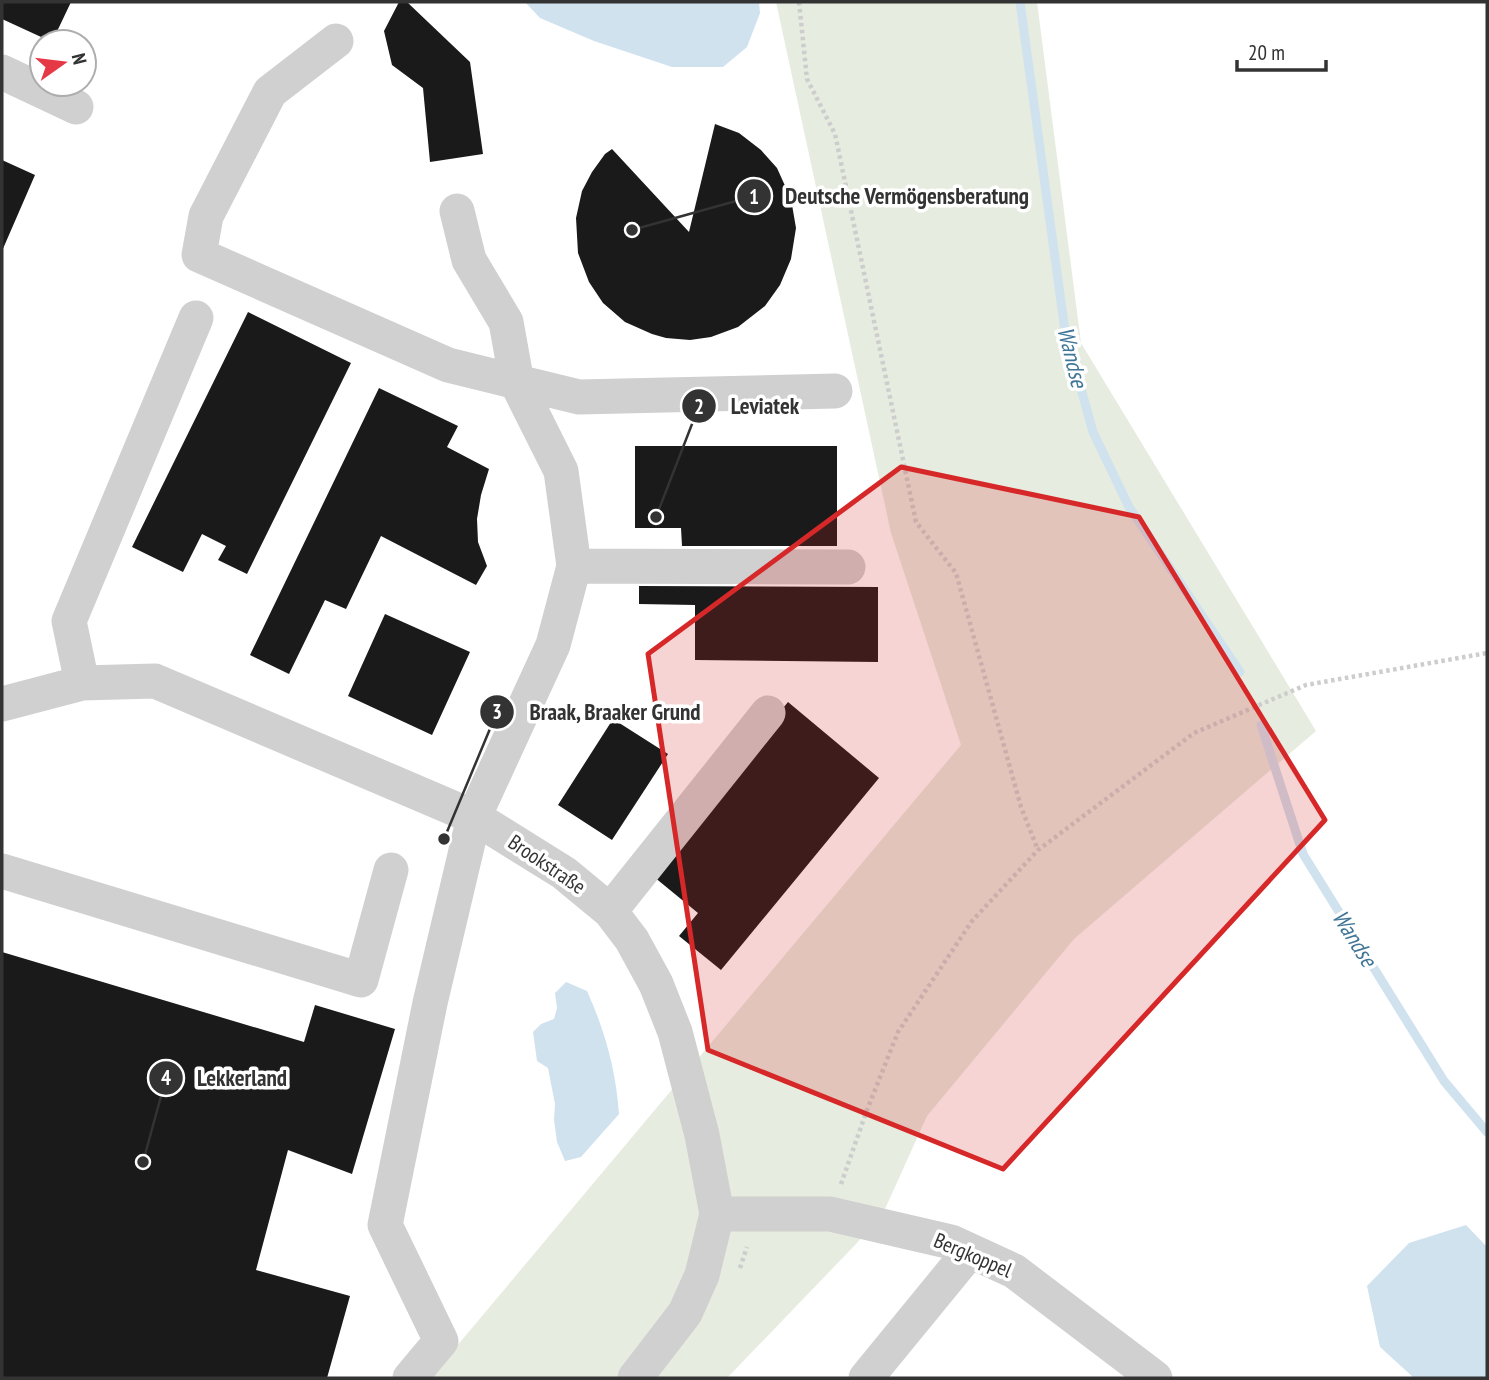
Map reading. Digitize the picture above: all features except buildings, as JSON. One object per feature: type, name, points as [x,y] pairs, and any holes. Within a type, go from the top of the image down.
[{"type":"street","points":[[336,41],[270,92],[206,216],[199,255],[448,365],[579,397],[835,391]]},
{"type":"street","points":[[2,72],[76,107]]},
{"type":"street","points":[[410,1378],[441,1341],[384,1225],[430,1003],[474,817],[553,645],[574,566],[561,471],[517,383],[506,322],[468,260],[457,211]]},
{"type":"street","points":[[82,682],[69,621],[196,318]]},
{"type":"street","points":[[574,566],[848,567]]},
{"type":"street","name":"Brookstraße","points":[[2,704],[82,682],[155,681],[474,817],[564,873],[610,911],[632,940],[676,1032],[702,1135],[717,1213],[702,1275],[685,1313],[635,1378]]},
{"type":"street","points":[[610,911],[768,713]]},
{"type":"street","points":[[2,871],[362,980],[391,870]]},
{"type":"street","name":"Bergkoppel","points":[[717,1213],[830,1214],[951,1242],[1014,1271],[1155,1378]]},
{"type":"street","points":[[866,1378],[970,1251]]},
{"type":"path","points":[[799,2],[807,79],[835,134],[916,523],[956,573],[1021,807],[1038,850]]},
{"type":"path","points":[[830,1214],[898,1032],[972,921],[1038,850],[1194,733],[1306,685],[1487,653]]},
{"type":"highlighted area","points":[[901,467],[1139,517],[1325,820],[1003,1169],[708,1050],[648,654]]},
{"type":"shaded area","points":[[776,2],[1037,2],[1081,343],[1316,731],[1074,939],[927,1116],[885,1209],[856,1244],[727,1378],[430,1378],[961,745],[891,533]]},
{"type":"water","points":[[525,2],[759,2],[760,13],[747,47],[723,67],[672,67],[594,41],[540,18]]},
{"type":"water","points":[[566,982],[587,991],[612,1066],[619,1114],[581,1157],[565,1161],[557,1142],[555,1104],[548,1068],[537,1061],[533,1032],[541,1024],[554,1019],[557,1008],[555,993]]},
{"type":"water","points":[[1466,1225],[1487,1247],[1487,1378],[1414,1378],[1380,1347],[1367,1286],[1409,1243]]},
{"type":"waterway","name":"Wandse","points":[[1020,2],[1065,331],[1093,432],[1129,507],[1240,672]]},
{"type":"waterway","name":"Wandse","points":[[1261,725],[1303,854],[1444,1081],[1487,1132]]},
{"type":"place","name":"Deutsche Vermögensberatung","points":[[632,230]]},
{"type":"place","name":"Leviatek","points":[[656,517]]},
{"type":"place","name":"Braak, Braaker Grund","points":[[444,839]]},
{"type":"place","name":"Lekkerland","points":[[143,1162]]}]
